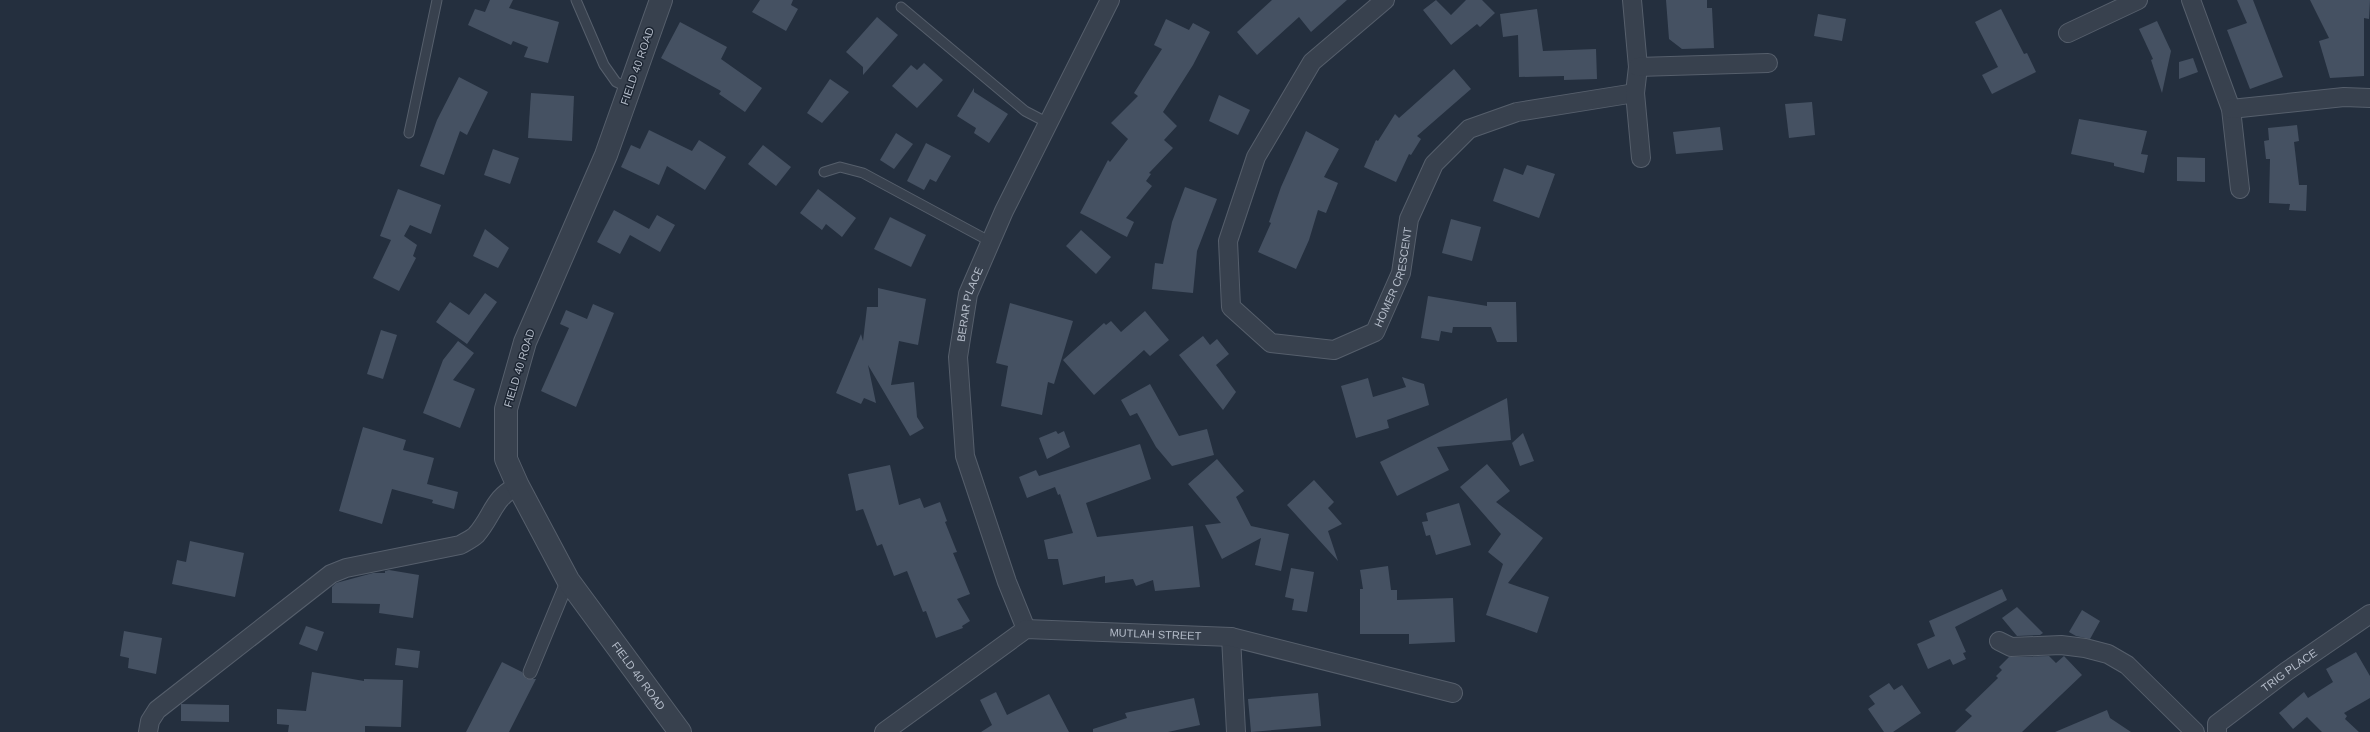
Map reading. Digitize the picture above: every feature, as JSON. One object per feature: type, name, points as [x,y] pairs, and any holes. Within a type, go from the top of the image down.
[{"type":"street","name":"FIELD 40 ROAD","points":[[661,0],[606,155],[525,342],[506,408],[506,459],[518,486],[568,580],[680,732]]},
{"type":"street","name":"BERAR PLACE","points":[[1026,629],[1008,582],[966,456],[958,357],[968,294],[991,242],[1048,123],[1110,0]]},
{"type":"street","name":"HOMER CRESCENT","points":[[1385,0],[1312,62],[1256,157],[1228,241],[1231,307],[1271,343],[1334,350],[1375,332],[1401,274],[1409,219],[1434,164],[1469,129],[1517,112],[1635,93]]},
{"type":"street","points":[[1632,0],[1638,67],[1635,93],[1641,158]]},
{"type":"street","points":[[2068,33],[2138,0]]},
{"type":"street","points":[[2191,0],[2231,109],[2240,188]]},
{"type":"street","points":[[1638,67],[1768,63]]},
{"type":"street","points":[[2231,109],[2344,97],[2370,98]]},
{"type":"street","points":[[148,732],[150,721],[157,710],[330,574],[346,568],[460,545],[475,536],[497,501],[506,492],[518,486]]},
{"type":"street","points":[[530,672],[568,580]]},
{"type":"street","name":"TRIG PLACE","points":[[2217,732],[2217,724],[2287,672],[2370,614]]},
{"type":"street","points":[[884,732],[1026,629]]},
{"type":"street","name":"MUTLAH STREET","points":[[1026,629],[1231,638],[1453,693]]},
{"type":"street","points":[[1231,638],[1236,732]]},
{"type":"street","points":[[2000,641],[2011,647],[2061,645],[2108,654],[2127,665],[2195,732]]},
{"type":"lane","points":[[409,133],[437,0]]},
{"type":"lane","points":[[576,0],[604,65],[616,82],[629,88]]},
{"type":"lane","points":[[901,7],[1025,111],[1048,123]]},
{"type":"lane","points":[[824,172],[840,167],[863,173],[991,242]]},
{"type":"building","points":[[490,0],[513,0],[509,8],[559,22],[548,63],[524,57],[528,47],[513,41],[511,45],[468,25],[475,9],[485,12]]},
{"type":"building","points":[[760,0],[793,0],[791,5],[798,9],[786,31],[752,12]]},
{"type":"building","points":[[1272,0],[1347,0],[1311,32],[1299,17],[1257,55],[1237,32]]},
{"type":"building","points":[[1436,0],[1451,15],[1466,0],[1482,0],[1495,13],[1480,27],[1477,24],[1451,45],[1423,10]]},
{"type":"building","points":[[1666,0],[1707,0],[1707,8],[1712,8],[1714,48],[1682,49],[1669,39]]},
{"type":"building","points":[[2237,0],[2253,0],[2283,77],[2250,89],[2227,30],[2247,23]]},
{"type":"building","points":[[2310,0],[2370,0],[2369,19],[2364,18],[2364,76],[2330,78],[2319,41],[2329,38]]},
{"type":"building","points":[[1537,9],[1543,51],[1596,49],[1597,79],[1564,80],[1564,76],[1519,77],[1518,35],[1503,37],[1500,14]]},
{"type":"building","points":[[2001,9],[2024,54],[2027,53],[2036,72],[1992,94],[1982,75],[1998,67],[1975,22]]},
{"type":"building","points":[[1818,14],[1846,19],[1842,41],[1814,36]]},
{"type":"building","points":[[877,17],[898,35],[863,75],[863,67],[846,52]]},
{"type":"building","points":[[1166,19],[1189,30],[1193,23],[1210,32],[1193,65],[1163,112],[1177,126],[1164,140],[1173,148],[1149,173],[1151,174],[1146,181],[1152,186],[1126,218],[1134,222],[1127,237],[1080,213],[1108,160],[1110,162],[1128,139],[1111,123],[1138,96],[1134,93],[1162,49],[1154,45]]},
{"type":"building","points":[[2157,21],[2171,51],[2162,93],[2151,60],[2153,59],[2139,29]]},
{"type":"building","points":[[680,22],[727,47],[721,59],[762,88],[745,112],[719,94],[721,91],[661,58]]},
{"type":"building","points":[[2193,58],[2198,72],[2179,79],[2179,62]]},
{"type":"building","points":[[924,63],[943,80],[917,108],[892,86],[911,65],[917,70]]},
{"type":"building","points":[[1454,69],[1471,89],[1417,136],[1421,139],[1411,155],[1409,154],[1396,182],[1364,167],[1376,140],[1378,141],[1395,114],[1399,118]]},
{"type":"building","points":[[459,77],[488,92],[467,135],[460,131],[444,175],[420,166],[437,120]]},
{"type":"building","points":[[830,79],[849,92],[822,123],[807,113]]},
{"type":"building","points":[[974,88],[974,92],[1008,114],[989,143],[974,133],[976,128],[957,116]]},
{"type":"building","points":[[531,93],[574,96],[572,141],[528,138]]},
{"type":"building","points":[[1219,95],[1250,110],[1238,135],[1209,121]]},
{"type":"building","points":[[1812,102],[1815,135],[1789,138],[1785,104]]},
{"type":"building","points":[[2079,119],[2147,131],[2141,154],[2148,155],[2144,173],[2114,166],[2114,163],[2071,154]]},
{"type":"building","points":[[2297,125],[2299,141],[2294,142],[2299,185],[2307,185],[2306,211],[2289,210],[2290,204],[2269,203],[2270,159],[2266,159],[2264,141],[2269,140],[2268,128]]},
{"type":"building","points":[[1720,127],[1723,150],[1676,154],[1673,132]]},
{"type":"building","points":[[649,130],[692,151],[699,140],[726,157],[705,190],[667,166],[659,185],[621,167],[631,145],[640,149]]},
{"type":"building","points":[[1306,131],[1339,149],[1324,177],[1338,183],[1326,213],[1318,210],[1309,240],[1296,269],[1258,252],[1271,223],[1269,222],[1281,187]]},
{"type":"building","points":[[896,133],[913,144],[894,169],[880,160]]},
{"type":"building","points":[[926,143],[951,156],[936,182],[930,179],[924,190],[907,181]]},
{"type":"building","points":[[763,145],[791,167],[776,186],[748,164]]},
{"type":"building","points":[[493,149],[519,158],[510,184],[484,175]]},
{"type":"building","points":[[2177,157],[2205,158],[2205,182],[2177,181]]},
{"type":"building","points":[[1527,165],[1555,174],[1539,218],[1493,201],[1504,168],[1523,175]]},
{"type":"building","points":[[1185,187],[1217,199],[1197,251],[1193,293],[1152,289],[1155,263],[1163,264],[1172,222]]},
{"type":"building","points":[[398,189],[441,205],[431,234],[410,225],[404,236],[417,245],[413,256],[416,258],[399,291],[373,278],[391,240],[380,236]]},
{"type":"building","points":[[818,189],[856,218],[842,237],[826,224],[822,230],[800,213]]},
{"type":"building","points":[[614,210],[649,229],[657,215],[675,225],[660,252],[630,235],[620,254],[597,242]]},
{"type":"building","points":[[890,217],[926,235],[911,267],[874,249]]},
{"type":"building","points":[[1451,219],[1481,227],[1472,261],[1442,253]]},
{"type":"building","points":[[485,229],[509,248],[498,268],[473,256]]},
{"type":"building","points":[[1081,230],[1111,257],[1096,274],[1066,246]]},
{"type":"building","points":[[878,288],[926,299],[918,345],[899,341],[891,385],[914,382],[917,417],[924,428],[910,436],[868,365],[876,403],[864,398],[861,404],[836,393],[861,334],[863,341],[867,307],[878,307]]},
{"type":"building","points":[[485,293],[497,302],[467,344],[436,322],[450,302],[469,315]]},
{"type":"building","points":[[1428,296],[1487,306],[1487,302],[1516,302],[1517,342],[1497,342],[1491,327],[1453,327],[1452,333],[1441,331],[1439,341],[1421,338]]},
{"type":"building","points":[[1010,303],[1073,321],[1054,384],[1048,382],[1042,415],[1001,406],[1008,366],[996,363]]},
{"type":"building","points":[[593,304],[614,313],[576,407],[541,391],[569,328],[560,324],[566,310],[587,319]]},
{"type":"building","points":[[1145,311],[1169,340],[1150,356],[1144,350],[1094,395],[1063,360],[1104,323],[1106,325],[1111,321],[1121,332]]},
{"type":"building","points":[[381,330],[397,335],[383,379],[367,374]]},
{"type":"building","points":[[1203,336],[1210,345],[1217,339],[1229,354],[1216,365],[1236,392],[1223,410],[1179,355]]},
{"type":"building","points":[[458,341],[474,353],[453,380],[475,389],[460,428],[423,413],[443,360]]},
{"type":"building","points":[[1402,377],[1424,384],[1429,405],[1387,420],[1389,428],[1356,438],[1341,386],[1368,378],[1373,397],[1406,387]]},
{"type":"building","points":[[1150,384],[1179,436],[1207,429],[1214,455],[1172,466],[1156,447],[1137,413],[1130,416],[1121,400]]},
{"type":"building","points":[[1507,398],[1511,440],[1437,447],[1449,470],[1397,496],[1380,462]]},
{"type":"building","points":[[363,427],[406,440],[403,450],[434,458],[427,484],[458,492],[454,509],[432,503],[433,500],[392,489],[382,524],[339,511]]},
{"type":"building","points":[[1056,431],[1058,434],[1064,431],[1070,447],[1047,459],[1039,438]]},
{"type":"building","points":[[1523,433],[1534,461],[1520,466],[1512,443]]},
{"type":"building","points":[[1140,444],[1151,479],[1086,503],[1097,537],[1193,526],[1200,587],[1155,591],[1153,580],[1136,586],[1133,579],[1105,583],[1105,576],[1063,585],[1058,559],[1048,559],[1044,540],[1073,533],[1060,494],[1058,495],[1055,487],[1027,498],[1019,477],[1036,470],[1039,476]]},
{"type":"building","points":[[1217,459],[1244,491],[1236,497],[1251,526],[1289,534],[1281,571],[1255,565],[1261,538],[1222,559],[1205,525],[1221,523],[1188,484]]},
{"type":"building","points":[[1487,464],[1510,491],[1496,502],[1543,538],[1508,583],[1549,597],[1537,633],[1486,615],[1503,564],[1488,552],[1501,534],[1460,487]]},
{"type":"building","points":[[890,465],[899,505],[920,498],[924,508],[940,502],[947,521],[945,522],[957,552],[953,553],[970,594],[957,599],[970,621],[962,626],[963,628],[936,638],[926,611],[923,612],[907,571],[894,576],[882,544],[877,546],[863,509],[856,511],[848,474]]},
{"type":"building","points":[[1314,480],[1334,502],[1328,508],[1342,524],[1328,531],[1338,561],[1287,505]]},
{"type":"building","points":[[1459,503],[1471,545],[1436,555],[1430,535],[1426,536],[1422,522],[1428,521],[1426,513]]},
{"type":"building","points":[[190,541],[244,553],[235,597],[172,584],[177,560],[186,562]]},
{"type":"building","points":[[1388,566],[1391,590],[1397,590],[1397,600],[1453,598],[1455,642],[1409,644],[1409,634],[1360,634],[1360,589],[1363,589],[1360,570]]},
{"type":"building","points":[[1291,568],[1314,572],[1307,612],[1292,610],[1294,599],[1285,597]]},
{"type":"building","points":[[389,570],[419,575],[413,618],[379,613],[380,604],[332,603],[332,587],[336,583],[373,573],[385,573],[385,571]]},
{"type":"building","points":[[2002,589],[2007,600],[1955,627],[1966,652],[1963,653],[1966,659],[1953,665],[1950,659],[1928,669],[1917,644],[1935,636],[1929,621]]},
{"type":"building","points":[[2017,607],[2043,633],[2040,635],[2017,636],[2002,618]]},
{"type":"building","points":[[2082,610],[2100,621],[2090,639],[2076,636],[2069,632]]},
{"type":"building","points":[[306,626],[324,632],[317,651],[299,644]]},
{"type":"building","points":[[124,631],[162,638],[156,674],[128,668],[129,658],[120,656]]},
{"type":"building","points":[[397,648],[420,651],[418,668],[395,665]]},
{"type":"building","points":[[2356,652],[2370,676],[2370,698],[2344,713],[2347,716],[2345,719],[2359,732],[2322,732],[2307,717],[2293,729],[2279,713],[2304,692],[2308,698],[2333,682],[2326,669]]},
{"type":"building","points":[[2049,656],[2056,663],[2064,656],[2082,675],[2022,732],[1955,732],[1972,716],[1965,710],[1998,678],[1996,676],[2002,670],[1999,667],[2009,657]]},
{"type":"building","points":[[502,662],[522,672],[527,679],[536,679],[509,732],[466,732]]},
{"type":"building","points":[[312,672],[364,681],[364,679],[403,680],[401,727],[365,726],[365,732],[288,732],[289,725],[277,724],[277,709],[306,711]]},
{"type":"building","points":[[1889,683],[1894,690],[1902,685],[1921,713],[1893,732],[1884,732],[1868,709],[1875,704],[1869,696]]},
{"type":"building","points":[[996,692],[1007,715],[1049,694],[1069,732],[981,732],[992,725],[980,700]]},
{"type":"building","points":[[1318,693],[1321,726],[1251,732],[1248,699]]},
{"type":"building","points":[[1194,698],[1200,725],[1168,732],[1093,732],[1093,729],[1127,718],[1125,713]]},
{"type":"building","points":[[181,704],[229,705],[229,722],[181,721]]},
{"type":"building","points":[[2107,710],[2110,718],[2131,732],[2055,732]]}]
